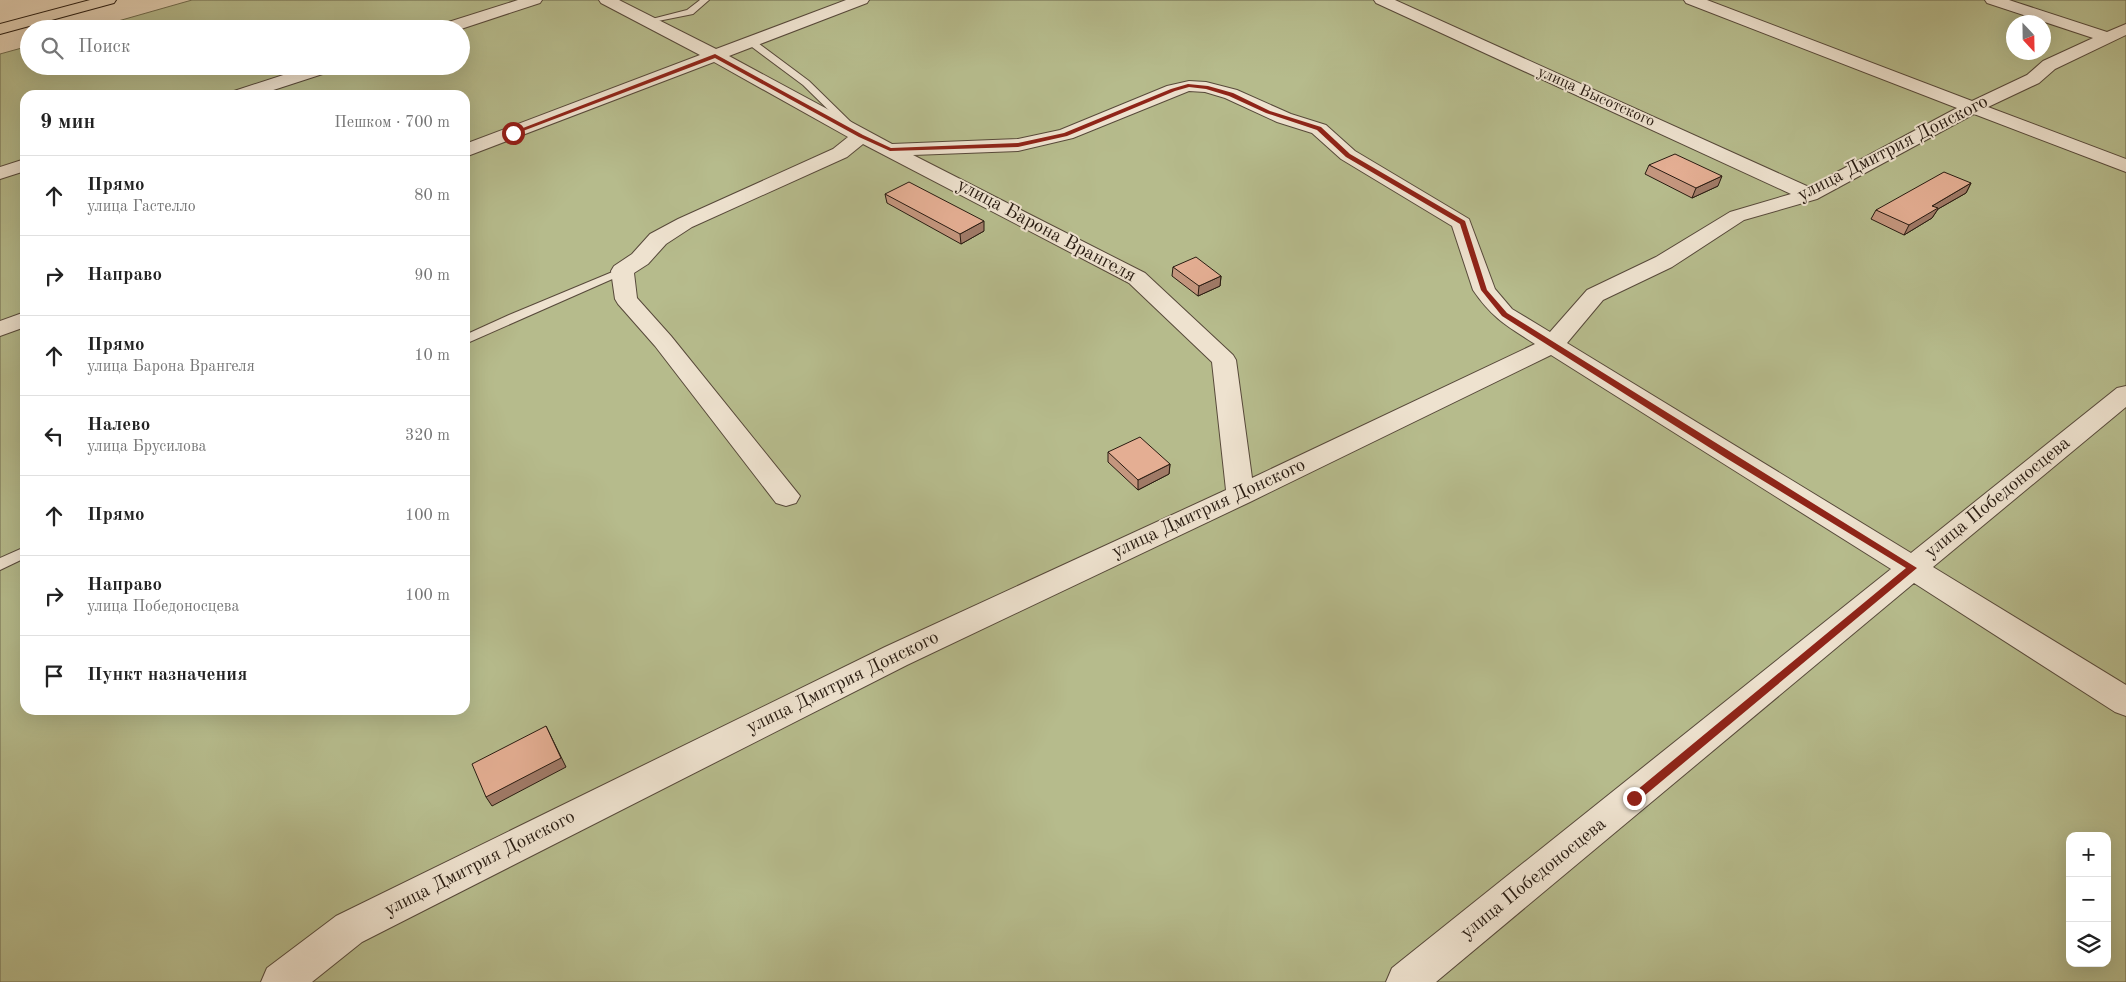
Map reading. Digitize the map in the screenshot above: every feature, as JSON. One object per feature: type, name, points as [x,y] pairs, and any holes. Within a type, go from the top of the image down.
[{"type":"main road","points":[[36,20],[108,0]]},
{"type":"main road","points":[[0,30],[20,24]]},
{"type":"street","points":[[470,21],[534,0]]},
{"type":"street","name":"улица Барона Врангеля","points":[[607,0],[715,56],[861,136],[1137,278],[1224,360],[1240,495]]},
{"type":"street","points":[[470,149],[861,0]]},
{"type":"street","name":"улица Высотского","points":[[1382,0],[1810,195]]},
{"type":"street","points":[[1692,0],[2126,166]]},
{"type":"street","points":[[1993,0],[2118,33]]},
{"type":"street","name":"улица Дмитрия Донского","points":[[280,982],[349,930],[896,656],[1240,495],[1552,345],[1595,295],[1664,262],[1737,216],[1810,195],[1973,107],[2033,79],[2049,64],[2118,33]]},
{"type":"street","points":[[255,90],[301,75]]},
{"type":"street","points":[[890,150],[1018,145],[1066,134],[1188,86],[1206,87],[1223,92],[1268,112],[1319,128],[1348,156],[1462,223],[1484,290],[1504,314],[2126,702]]},
{"type":"street","points":[[786,496],[663,341],[626,299],[622,271],[640,259],[658,239],[685,223],[840,154],[861,136]]},
{"type":"street","points":[[0,173],[20,166]]},
{"type":"street","points":[[0,329],[20,321]]},
{"type":"street","name":"улица Победоносцева","points":[[1406,982],[1634,798],[2126,394]]},
{"type":"lane","points":[[648,21],[690,12],[705,0]]},
{"type":"lane","points":[[751,42],[806,84],[861,136]]},
{"type":"lane","points":[[470,338],[513,317],[622,271]]},
{"type":"lane","points":[[0,564],[20,554]]},
{"type":"green space","points":[[192,0],[2126,0],[2126,982],[0,982],[0,54],[20,48],[20,75],[470,75],[470,20],[122,20]]},
{"type":"building","points":[[1675,154],[1722,176],[1696,188],[1649,165]]},
{"type":"building","points":[[1944,172],[1971,183],[1932,206],[1938,208],[1909,225],[1876,210]]},
{"type":"building","points":[[909,182],[984,221],[960,234],[885,194]]},
{"type":"building","points":[[1196,257],[1221,276],[1199,286],[1173,267]]},
{"type":"building","points":[[1140,437],[1170,464],[1138,480],[1108,452]]},
{"type":"building","points":[[546,726],[561,758],[486,797],[472,764]]},
{"type":"route","points":[[513,133],[715,56],[890,150],[1018,145],[1066,134],[1173,90],[1188,86],[1206,87],[1231,94],[1268,112],[1319,128],[1348,156],[1462,223],[1484,290],[1504,314],[1729,456],[1912,568],[1634,798]]}]
